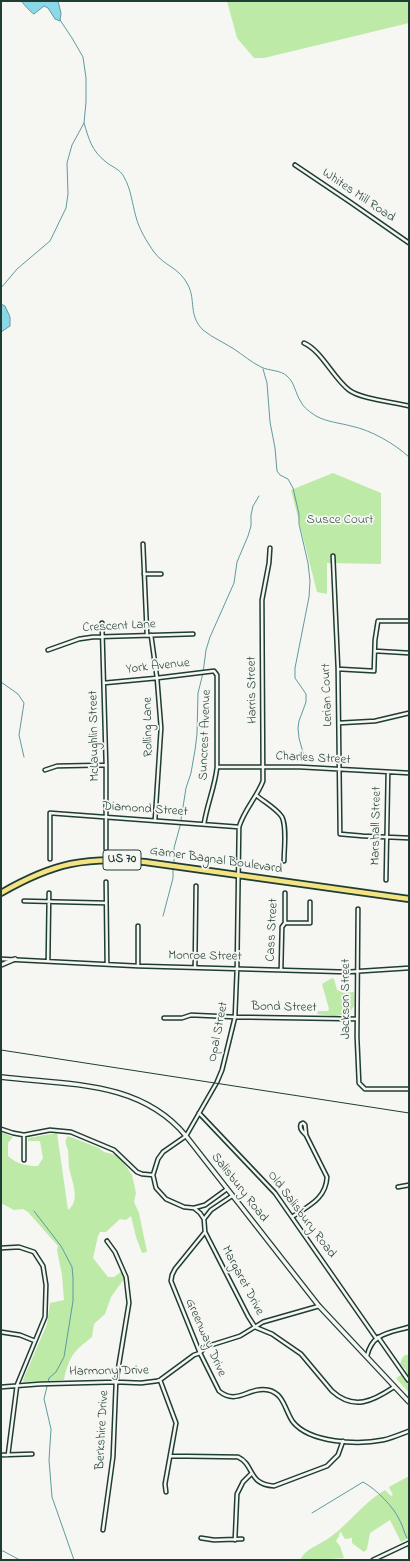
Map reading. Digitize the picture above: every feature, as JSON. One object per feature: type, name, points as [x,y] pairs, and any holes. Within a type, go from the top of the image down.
[{"type":"highway","name":"Garner Bagnal Boulevard","points":[[1,893],[42,871],[67,864],[104,860],[145,862],[409,899]]},
{"type":"street","name":"Whites Mill Road","points":[[295,165],[409,243]]},
{"type":"street","points":[[304,343],[312,348],[349,390],[361,395],[409,406]]},
{"type":"street","points":[[143,544],[147,635]]},
{"type":"street","name":"Harris Street","points":[[238,827],[245,810],[256,795],[263,781],[262,600],[269,563],[270,548]]},
{"type":"street","name":"Lerian Court","points":[[333,556],[338,669],[340,834],[386,838]]},
{"type":"street","points":[[144,574],[160,574]]},
{"type":"street","points":[[338,669],[374,671],[378,621],[409,621]]},
{"type":"street","name":"McLaughlin Street","points":[[102,623],[106,765],[106,849]]},
{"type":"street","name":"Crescent Lane","points":[[48,650],[79,639],[192,634]]},
{"type":"street","name":"Rolling Lane","points":[[150,635],[157,678],[161,738],[155,820]]},
{"type":"street","points":[[375,651],[409,653]]},
{"type":"street","name":"York Avenue","points":[[104,683],[214,671]]},
{"type":"street","name":"Suncrest Avenue","points":[[204,824],[208,801],[215,782],[217,767],[218,679],[214,671]]},
{"type":"street","points":[[339,723],[375,721],[409,713]]},
{"type":"street","points":[[45,770],[57,766],[106,765]]},
{"type":"street","name":"Charles Street","points":[[217,767],[300,767],[409,773]]},
{"type":"street","name":"Marshall Street","points":[[386,880],[388,772]]},
{"type":"street","points":[[256,795],[278,812],[282,818],[284,826],[284,860]]},
{"type":"street","name":"Diamond Street","points":[[50,859],[50,813],[238,827]]},
{"type":"street","name":"Opal Street","points":[[186,1136],[217,1082],[222,1070],[235,1017],[237,968],[238,827]]},
{"type":"street","points":[[386,838],[409,838]]},
{"type":"street","points":[[106,882],[107,964]]},
{"type":"street","points":[[195,967],[196,886]]},
{"type":"street","points":[[48,961],[49,893]]},
{"type":"street","name":"Cass Street","points":[[281,969],[282,927],[285,923],[285,893]]},
{"type":"street","points":[[24,902],[106,903]]},
{"type":"street","points":[[285,923],[310,923],[310,902]]},
{"type":"street","name":"Jackson Street","points":[[358,910],[358,1079],[361,1087],[370,1090],[409,1089]]},
{"type":"street","points":[[138,926],[138,966]]},
{"type":"street","name":"Monroe Street","points":[[1,959],[138,966],[357,972],[409,968]]},
{"type":"street","points":[[1,965],[15,959]]},
{"type":"street","name":"Bond Street","points":[[164,1018],[180,1018],[190,1015],[357,1019]]},
{"type":"street","name":"Salisbury Road","points":[[1,1077],[89,1086],[112,1091],[134,1097],[170,1119],[186,1136],[319,1306],[366,1358],[409,1402]]},
{"type":"street","name":"Old Salisbury Road","points":[[199,1113],[268,1184],[408,1380]]},
{"type":"street","points":[[1,1129],[24,1135],[50,1130],[71,1132],[114,1150],[120,1154],[137,1172],[153,1175]]},
{"type":"street","points":[[24,1135],[24,1160]]},
{"type":"street","points":[[292,1217],[319,1198],[327,1182],[327,1177],[306,1135]]},
{"type":"street","points":[[186,1136],[162,1152],[153,1175],[156,1188],[166,1199],[184,1207],[194,1208],[205,1205],[227,1189]]},
{"type":"street","points":[[398,1187],[409,1185]]},
{"type":"street","points":[[194,1208],[204,1219],[211,1210],[232,1196]]},
{"type":"street","name":"Margaret Drive","points":[[204,1219],[205,1232],[248,1316],[255,1326],[272,1334],[300,1354],[338,1397],[346,1400],[367,1402],[379,1397],[394,1387]]},
{"type":"street","name":"Greenway Drive","points":[[205,1232],[175,1269],[171,1281],[215,1386],[224,1395],[237,1397],[256,1390],[268,1390],[275,1393],[281,1398],[291,1418],[300,1429],[316,1437],[343,1441],[375,1441],[409,1431]]},
{"type":"street","name":"Berkshire Drive","points":[[103,1530],[113,1457],[116,1382],[127,1316],[128,1290],[126,1277],[121,1264],[107,1241]]},
{"type":"street","points":[[1,1248],[20,1248],[34,1252],[43,1266],[46,1285],[46,1310],[43,1325],[17,1385],[8,1455]]},
{"type":"street","name":"Harmony Drive","points":[[1,1387],[17,1385],[116,1382],[142,1383],[160,1380],[194,1355],[200,1353],[205,1346],[240,1336],[263,1322],[319,1306]]},
{"type":"street","points":[[366,1358],[368,1351],[377,1338],[409,1327]]},
{"type":"street","points":[[1,1332],[20,1335],[35,1341]]},
{"type":"street","points":[[160,1380],[176,1423],[165,1484],[166,1492]]},
{"type":"street","points":[[171,1456],[238,1457],[244,1461],[251,1474],[267,1486],[281,1484],[319,1470],[330,1464],[338,1455],[343,1441]]},
{"type":"street","points":[[1,1455],[32,1454]]},
{"type":"street","points":[[235,1540],[237,1494],[243,1482],[251,1474]]},
{"type":"street","points":[[201,1538],[214,1540],[242,1540]]},
{"type":"street","points":[[373,1560],[409,1543]]},
{"type":"green space","points":[[227,1],[409,1],[409,23],[264,58],[254,58],[237,38]]},
{"type":"green space","name":"Susce Court","points":[[333,473],[381,493],[381,564],[327,563],[327,594],[317,592],[291,490]]},
{"type":"green space","points":[[332,978],[334,979],[337,990],[344,993],[354,992],[354,1006],[349,1014],[334,1016],[317,1014],[318,1011],[328,1011],[329,1009],[322,984]]},
{"type":"green space","points":[[2,1132],[13,1137],[8,1143],[8,1156],[15,1161],[30,1166],[38,1166],[43,1158],[40,1141],[28,1141],[28,1138],[57,1133],[68,1210],[74,1202],[75,1192],[69,1167],[66,1143],[68,1136],[99,1148],[104,1152],[119,1156],[132,1175],[136,1193],[134,1202],[139,1213],[147,1252],[142,1253],[131,1216],[126,1220],[120,1219],[106,1232],[100,1232],[93,1258],[108,1277],[114,1277],[122,1271],[124,1279],[111,1297],[105,1314],[94,1324],[92,1337],[77,1350],[70,1360],[64,1380],[24,1382],[23,1380],[47,1324],[50,1303],[64,1300],[62,1275],[57,1250],[58,1246],[28,1212],[23,1209],[14,1210],[1,1203]]},
{"type":"green space","points":[[405,1355],[409,1355],[409,1393],[396,1378],[406,1370],[400,1364]]},
{"type":"green space","points":[[409,1476],[409,1538],[401,1542],[390,1520],[370,1533],[367,1549],[364,1552],[352,1543],[352,1538],[345,1539],[340,1531],[336,1541],[340,1546],[344,1558],[300,1560],[305,1553],[329,1538],[377,1495],[385,1490],[391,1496],[393,1495],[389,1487]]},
{"type":"water","points":[[21,1],[58,1],[61,13],[60,21],[55,19],[48,8],[44,6],[34,14]]},
{"type":"water","points":[[1,304],[5,306],[10,317],[10,326],[1,332]]},
{"type":"waterway","points":[[1,288],[17,269],[50,241],[66,208],[68,194],[67,163],[72,145],[84,123],[86,78],[83,57],[60,20]]},
{"type":"waterway","points":[[84,123],[94,149],[101,158],[116,168],[124,177],[130,191],[137,222],[154,252],[162,261],[176,270],[188,285],[192,296],[195,319],[203,330],[257,365],[284,374],[292,382],[302,404],[307,410],[316,416],[329,421],[359,428],[374,434],[397,447],[409,457]]},
{"type":"waterway","points":[[263,369],[267,383],[270,422],[275,448],[277,471],[280,475],[288,479],[293,488],[308,563],[310,581],[309,597],[295,668],[295,678],[306,694],[306,702],[298,728],[305,760]]},
{"type":"waterway","points":[[174,863],[174,848],[180,826],[186,788],[191,773],[195,750],[198,693],[203,673],[206,650],[210,637],[234,583],[237,562],[251,526],[253,506],[259,496]]},
{"type":"waterway","points":[[1,682],[18,694],[24,703],[19,735],[24,757]]},
{"type":"waterway","points":[[163,916],[173,878],[173,868]]},
{"type":"waterway","points":[[34,1211],[61,1246],[72,1267],[73,1301],[64,1357],[56,1372],[49,1378],[44,1399],[51,1429],[49,1460],[52,1497],[74,1560]]},
{"type":"waterway","points":[[312,1513],[363,1482],[379,1494],[394,1510],[407,1538]]},
{"type":"waterway","points":[[408,1546],[409,1552]]},
{"type":"waterway","points":[[1,1551],[20,1560]]},
{"type":"railway","points":[[1,1050],[409,1113]]}]
